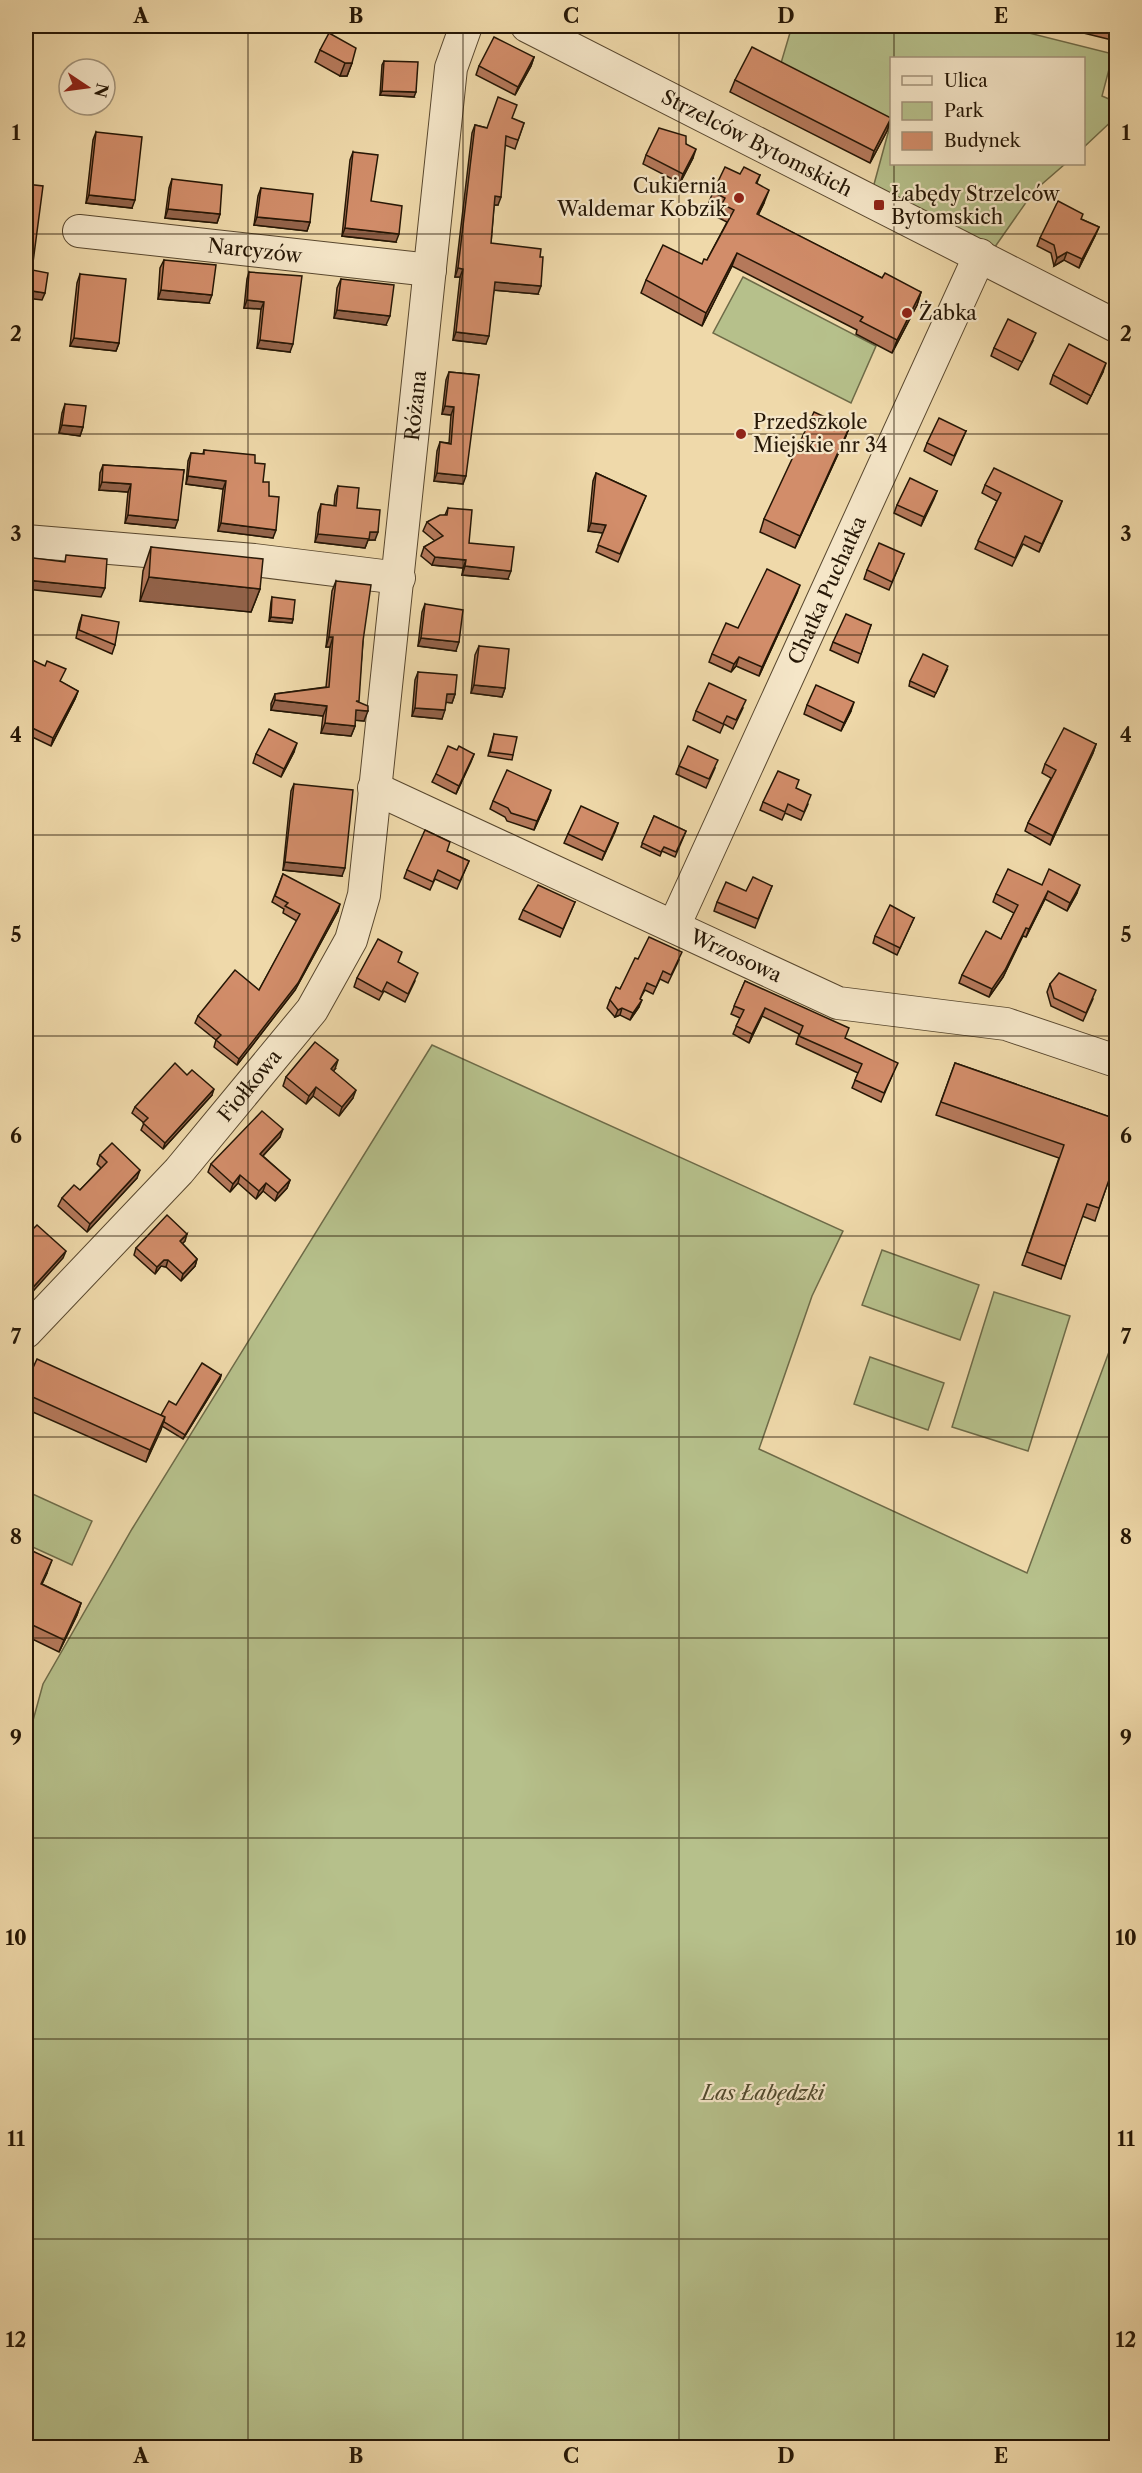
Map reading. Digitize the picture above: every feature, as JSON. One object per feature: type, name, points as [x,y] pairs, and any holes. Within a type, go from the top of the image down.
[{"type":"street","name":"Różana","points":[[374,788],[399,578],[451,68],[466,26]]},
{"type":"street","name":"Strzelców Bytomskich","points":[[527,26],[1116,326]]},
{"type":"street","name":"Narcyzów","points":[[79,231],[430,270]]},
{"type":"street","name":"Chatka Puchatka","points":[[674,926],[980,255]]},
{"type":"street","points":[[26,541],[254,560],[399,578]]},
{"type":"street","name":"Wrzosowa","points":[[374,788],[838,1003],[1006,1024],[1116,1061]]},
{"type":"street","name":"Fiołkowa","points":[[26,1332],[179,1171],[312,1010],[351,940],[364,895],[374,788]]},
{"type":"green space","points":[[792,26],[1001,26],[1113,54],[1102,96],[1116,102],[1116,117],[1085,146],[1085,57],[890,57],[890,120],[781,63]]},
{"type":"green space","points":[[890,126],[890,165],[1064,165],[1034,191],[990,254],[873,188]]},
{"type":"green space","points":[[743,277],[876,346],[851,403],[713,333]]},
{"type":"green space","name":"Las Łabędzki","points":[[432,1045],[843,1231],[812,1296],[759,1449],[1027,1573],[1116,1333],[1116,2447],[26,2447],[26,1734],[29,1735],[43,1684],[132,1529]]},
{"type":"green space","points":[[882,1250],[979,1285],[960,1340],[862,1305]]},
{"type":"green space","points":[[994,1292],[1070,1316],[1028,1451],[952,1427]]},
{"type":"green space","points":[[870,1357],[944,1383],[928,1430],[854,1404]]},
{"type":"green space","points":[[26,1491],[92,1521],[72,1565],[26,1544]]},
{"type":"building","points":[[329,33],[356,48],[352,63],[345,63],[320,50]]},
{"type":"building","points":[[494,37],[534,57],[518,87],[479,66]]},
{"type":"building","points":[[752,47],[890,117],[890,120],[874,151],[735,80]]},
{"type":"building","points":[[384,61],[418,62],[416,92],[382,91]]},
{"type":"building","points":[[498,97],[517,105],[512,118],[524,123],[518,140],[506,136],[501,197],[495,196],[491,243],[541,249],[540,257],[543,257],[541,286],[495,282],[489,336],[456,332],[463,269],[458,268],[475,125],[487,128]]},
{"type":"building","points":[[659,128],[686,136],[686,144],[696,149],[683,174],[646,155]]},
{"type":"building","points":[[96,132],[142,137],[135,200],[89,195]]},
{"type":"building","points":[[353,152],[378,155],[371,201],[402,206],[399,234],[345,228]]},
{"type":"building","points":[[725,167],[740,174],[744,167],[760,175],[756,183],[769,190],[757,214],[882,278],[885,273],[921,292],[897,340],[860,321],[863,317],[737,253],[706,313],[646,280],[663,245],[702,264],[704,259],[707,260],[734,210],[722,204],[725,198],[713,192]]},
{"type":"building","points":[[172,179],[222,185],[220,214],[168,209]]},
{"type":"building","points":[[26,184],[43,186],[32,270],[48,273],[45,293],[26,290]]},
{"type":"building","points":[[261,188],[313,194],[310,222],[257,217]]},
{"type":"building","points":[[1058,201],[1083,214],[1081,219],[1099,227],[1082,259],[1067,252],[1057,258],[1054,245],[1040,238]]},
{"type":"building","points":[[164,260],[216,265],[212,295],[161,290]]},
{"type":"building","points":[[249,272],[302,276],[293,344],[260,340],[264,302],[247,300]]},
{"type":"building","points":[[80,274],[126,279],[119,343],[74,338]]},
{"type":"building","points":[[341,279],[394,285],[390,316],[337,310]]},
{"type":"building","points":[[1008,319],[1036,333],[1022,362],[994,348]]},
{"type":"building","points":[[1069,344],[1106,363],[1091,396],[1053,375]]},
{"type":"building","points":[[449,372],[479,375],[466,476],[437,473],[440,442],[451,444],[454,407],[445,406]]},
{"type":"building","points":[[65,404],[86,406],[83,427],[62,425]]},
{"type":"building","points":[[814,412],[849,428],[800,536],[764,519]]},
{"type":"building","points":[[939,418],[966,431],[954,456],[927,443]]},
{"type":"building","points":[[204,450],[255,455],[255,463],[265,464],[263,482],[269,482],[269,496],[279,497],[276,530],[221,523],[226,481],[188,476],[191,453],[204,454]]},
{"type":"building","points":[[103,465],[184,470],[178,520],[128,515],[131,484],[102,482]]},
{"type":"building","points":[[994,468],[1062,501],[1042,544],[1025,536],[1015,558],[978,541],[1001,493],[985,485]]},
{"type":"building","points":[[596,473],[646,496],[620,554],[598,545],[606,525],[591,523]]},
{"type":"building","points":[[910,478],[937,491],[924,517],[897,505]]},
{"type":"building","points":[[338,486],[359,488],[357,508],[380,510],[378,532],[370,532],[369,539],[318,534],[321,504],[336,506]]},
{"type":"building","points":[[448,508],[472,510],[469,543],[514,547],[511,571],[465,566],[466,560],[435,557],[424,547],[443,536],[427,522],[440,515],[447,515]]},
{"type":"building","points":[[879,543],[904,554],[892,582],[867,570]]},
{"type":"building","points":[[151,547],[263,559],[260,589],[149,577]]},
{"type":"building","points":[[66,555],[107,559],[105,588],[26,580],[26,557],[65,562]]},
{"type":"building","points":[[767,569],[800,585],[762,667],[739,657],[734,664],[712,654],[726,623],[738,628]]},
{"type":"building","points":[[336,581],[371,585],[363,641],[359,701],[356,701],[368,706],[368,711],[356,710],[355,726],[325,723],[327,706],[275,700],[275,694],[329,687],[333,637],[329,637]]},
{"type":"building","points":[[272,597],[295,600],[293,619],[271,617]]},
{"type":"building","points":[[425,604],[463,610],[459,642],[421,638]]},
{"type":"building","points":[[846,614],[871,625],[861,654],[833,642]]},
{"type":"building","points":[[82,615],[119,622],[115,645],[79,630]]},
{"type":"building","points":[[479,646],[509,649],[505,688],[474,685]]},
{"type":"building","points":[[923,654],[948,666],[936,693],[910,681]]},
{"type":"building","points":[[26,657],[45,666],[47,661],[66,669],[60,681],[78,691],[53,738],[26,725]]},
{"type":"building","points":[[418,672],[457,675],[455,694],[447,694],[445,710],[415,708]]},
{"type":"building","points":[[709,683],[746,700],[736,720],[727,716],[723,724],[696,711]]},
{"type":"building","points":[[816,685],[854,702],[844,723],[807,705]]},
{"type":"building","points":[[1064,728],[1096,744],[1053,836],[1028,823],[1056,770],[1045,764]]},
{"type":"building","points":[[269,729],[297,743],[284,769],[256,754]]},
{"type":"building","points":[[494,734],[517,737],[513,755],[490,752]]},
{"type":"building","points":[[448,746],[457,750],[459,746],[474,754],[459,786],[436,774]]},
{"type":"building","points":[[688,746],[718,760],[709,779],[679,766]]},
{"type":"building","points":[[507,770],[551,790],[537,821],[511,813],[508,808],[493,801]]},
{"type":"building","points":[[778,771],[799,780],[796,788],[811,795],[804,812],[788,804],[785,812],[763,802]]},
{"type":"building","points":[[294,784],[353,790],[345,868],[285,862]]},
{"type":"building","points":[[581,806],[618,823],[605,852],[568,834]]},
{"type":"building","points":[[654,816],[686,831],[676,852],[664,847],[661,852],[642,843]]},
{"type":"building","points":[[425,830],[450,842],[447,851],[469,861],[460,881],[438,870],[433,882],[407,870]]},
{"type":"building","points":[[1008,869],[1042,885],[1049,869],[1080,885],[1070,903],[1048,891],[1029,929],[1026,928],[1005,970],[992,989],[962,975],[986,931],[1001,939],[1018,905],[996,894]]},
{"type":"building","points":[[283,874],[340,904],[298,983],[239,1059],[216,1040],[221,1035],[198,1016],[235,970],[259,990],[300,914],[285,906],[288,903],[275,896]]},
{"type":"building","points":[[753,877],[772,886],[758,919],[717,902],[726,882],[746,891]]},
{"type":"building","points":[[538,885],[575,902],[563,929],[523,910]]},
{"type":"building","points":[[890,905],[914,918],[900,948],[875,936]]},
{"type":"building","points":[[649,937],[682,952],[671,975],[663,971],[656,987],[647,983],[640,999],[642,1000],[633,1013],[622,1008],[618,1010],[610,1000],[616,987],[620,989],[635,958],[638,959]]},
{"type":"building","points":[[378,939],[402,952],[398,962],[418,973],[408,994],[387,982],[382,992],[357,978]]},
{"type":"building","points":[[1059,973],[1096,990],[1086,1013],[1054,998],[1050,984]]},
{"type":"building","points":[[745,981],[849,1028],[845,1038],[898,1063],[884,1093],[855,1080],[862,1064],[799,1036],[803,1026],[765,1008],[752,1034],[736,1026],[744,1010],[734,1006]]},
{"type":"building","points":[[315,1042],[338,1060],[331,1069],[356,1090],[342,1107],[316,1087],[309,1096],[286,1077]]},
{"type":"building","points":[[175,1063],[187,1075],[192,1070],[214,1089],[165,1143],[143,1123],[148,1118],[135,1107]]},
{"type":"building","points":[[955,1063],[1116,1119],[1116,1163],[1099,1208],[1087,1204],[1065,1266],[1027,1252],[1064,1145],[941,1102]]},
{"type":"building","points":[[262,1111],[283,1129],[260,1154],[290,1180],[278,1193],[266,1183],[259,1191],[240,1175],[233,1184],[211,1164]]},
{"type":"building","points":[[112,1143],[140,1170],[90,1224],[62,1198],[74,1185],[80,1190],[107,1162],[100,1155]]},
{"type":"building","points":[[167,1215],[187,1234],[180,1241],[197,1259],[183,1274],[168,1260],[164,1260],[157,1267],[136,1248]]},
{"type":"building","points":[[26,1224],[32,1230],[37,1225],[66,1251],[26,1295]]},
{"type":"building","points":[[37,1359],[165,1417],[150,1450],[26,1394],[26,1383]]},
{"type":"building","points":[[202,1363],[221,1375],[185,1435],[164,1422],[165,1417],[161,1415],[169,1401],[176,1405]]},
{"type":"building","points":[[26,1548],[52,1560],[41,1584],[81,1603],[64,1640],[26,1622]]},
{"type":"place","name":"Cukiernia Waldemar Kobzik","points":[[739,198]]},
{"type":"place","name":"Łabędy Strzelców Bytomskich","points":[[879,205]]},
{"type":"place","name":"Żabka","points":[[907,313]]},
{"type":"place","name":"Przedszkole Miejskie nr 34","points":[[741,434]]}]
